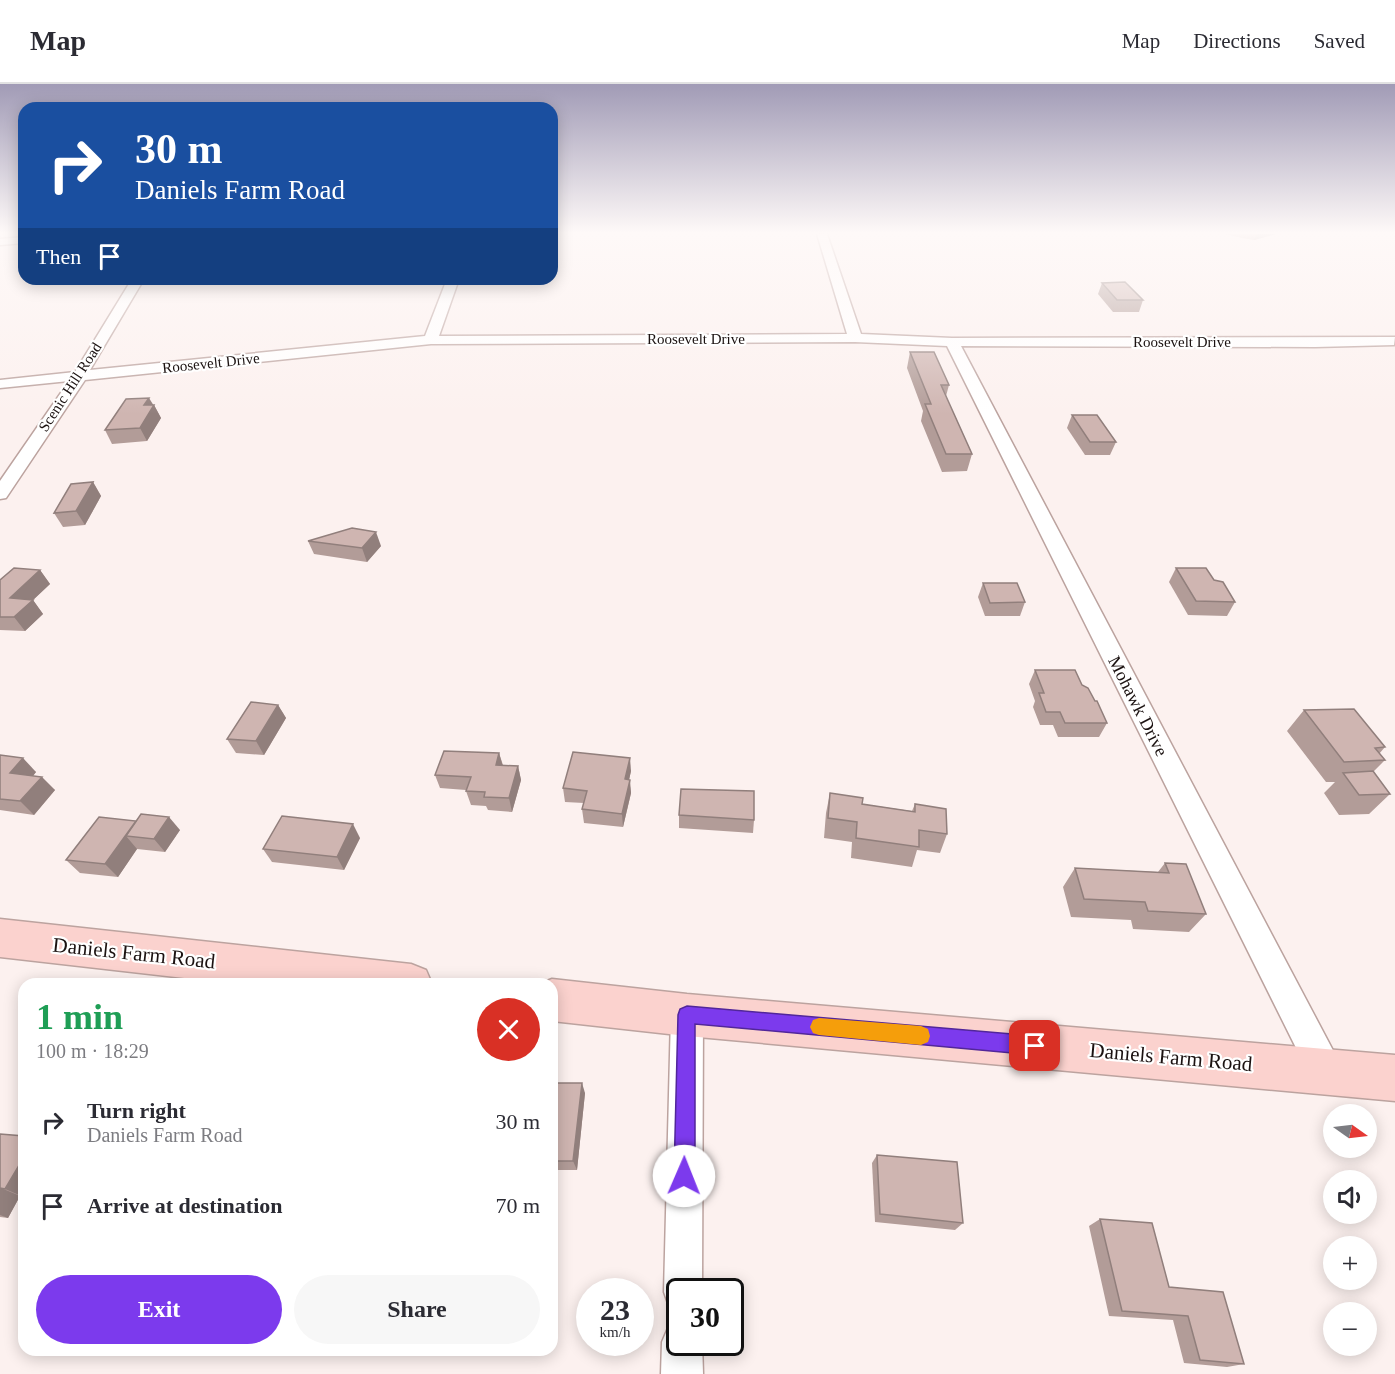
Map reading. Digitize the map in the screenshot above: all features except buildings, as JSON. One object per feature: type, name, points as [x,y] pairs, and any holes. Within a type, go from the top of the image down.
[{"type":"main road","name":"Daniels Farm Road","points":[[0,938],[357,978]]},
{"type":"main road","name":"Daniels Farm Road","points":[[558,1001],[687,1015],[1395,1078]]},
{"type":"street","name":"Scenic Hill Road","points":[[0,494],[79,377],[129,294]]},
{"type":"street","points":[[431,340],[448,294]]},
{"type":"street","points":[[841,294],[855,338]]},
{"type":"street","name":"Roosevelt Drive","points":[[0,384],[431,340],[855,338],[952,342],[1394,341]]},
{"type":"street","name":"Mohawk Drive","points":[[952,342],[1325,1070]]},
{"type":"street","points":[[683,1278],[687,1015]]},
{"type":"street","points":[[682,1356],[682,1374]]},
{"type":"slow traffic","points":[[819,1027],[921,1036]]},
{"type":"route","points":[[684,1176],[687,1015],[1035,1046]]}]
